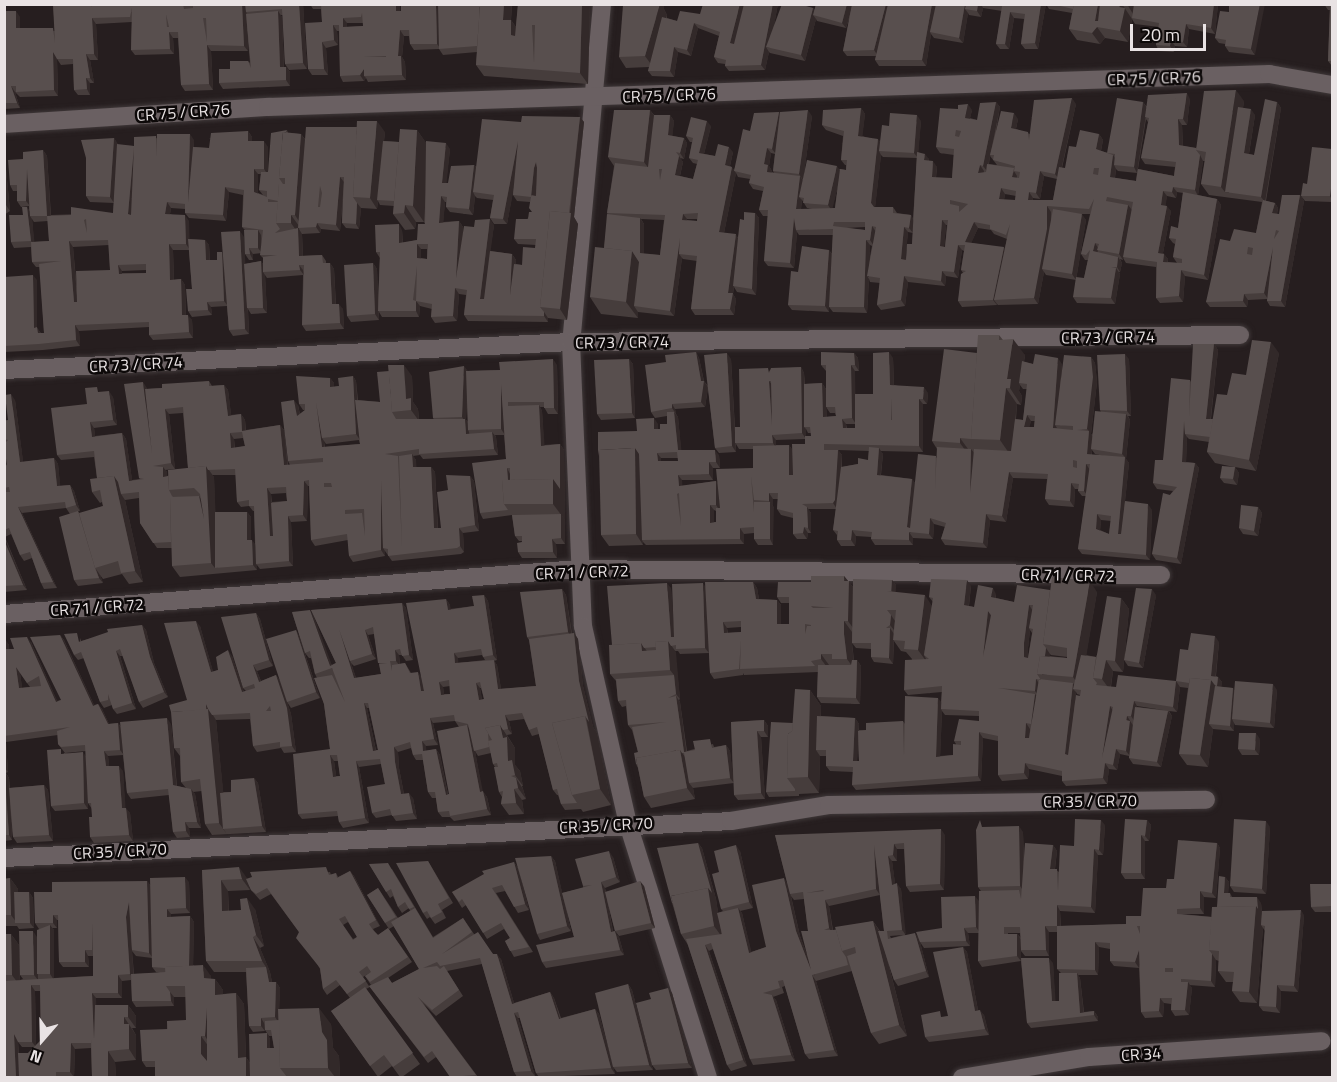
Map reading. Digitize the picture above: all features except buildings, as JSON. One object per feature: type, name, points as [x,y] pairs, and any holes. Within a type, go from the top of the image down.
[{"type":"street","points":[[602,4],[571,342],[578,569],[583,626],[628,824],[708,1077]]},
{"type":"street","name":"CR 75 / CR 76","points":[[4,124],[268,107],[1269,74],[1332,85]]},
{"type":"street","name":"CR 73 / CR 74","points":[[4,370],[571,342],[1240,335]]},
{"type":"street","name":"CR 71 / CR 72","points":[[4,614],[578,569],[1161,576]]},
{"type":"street","name":"CR 35 / CR 70","points":[[4,858],[628,824],[731,821],[829,805],[1206,800]]},
{"type":"street","name":"CR 34","points":[[962,1077],[1089,1057],[1321,1041]]}]
